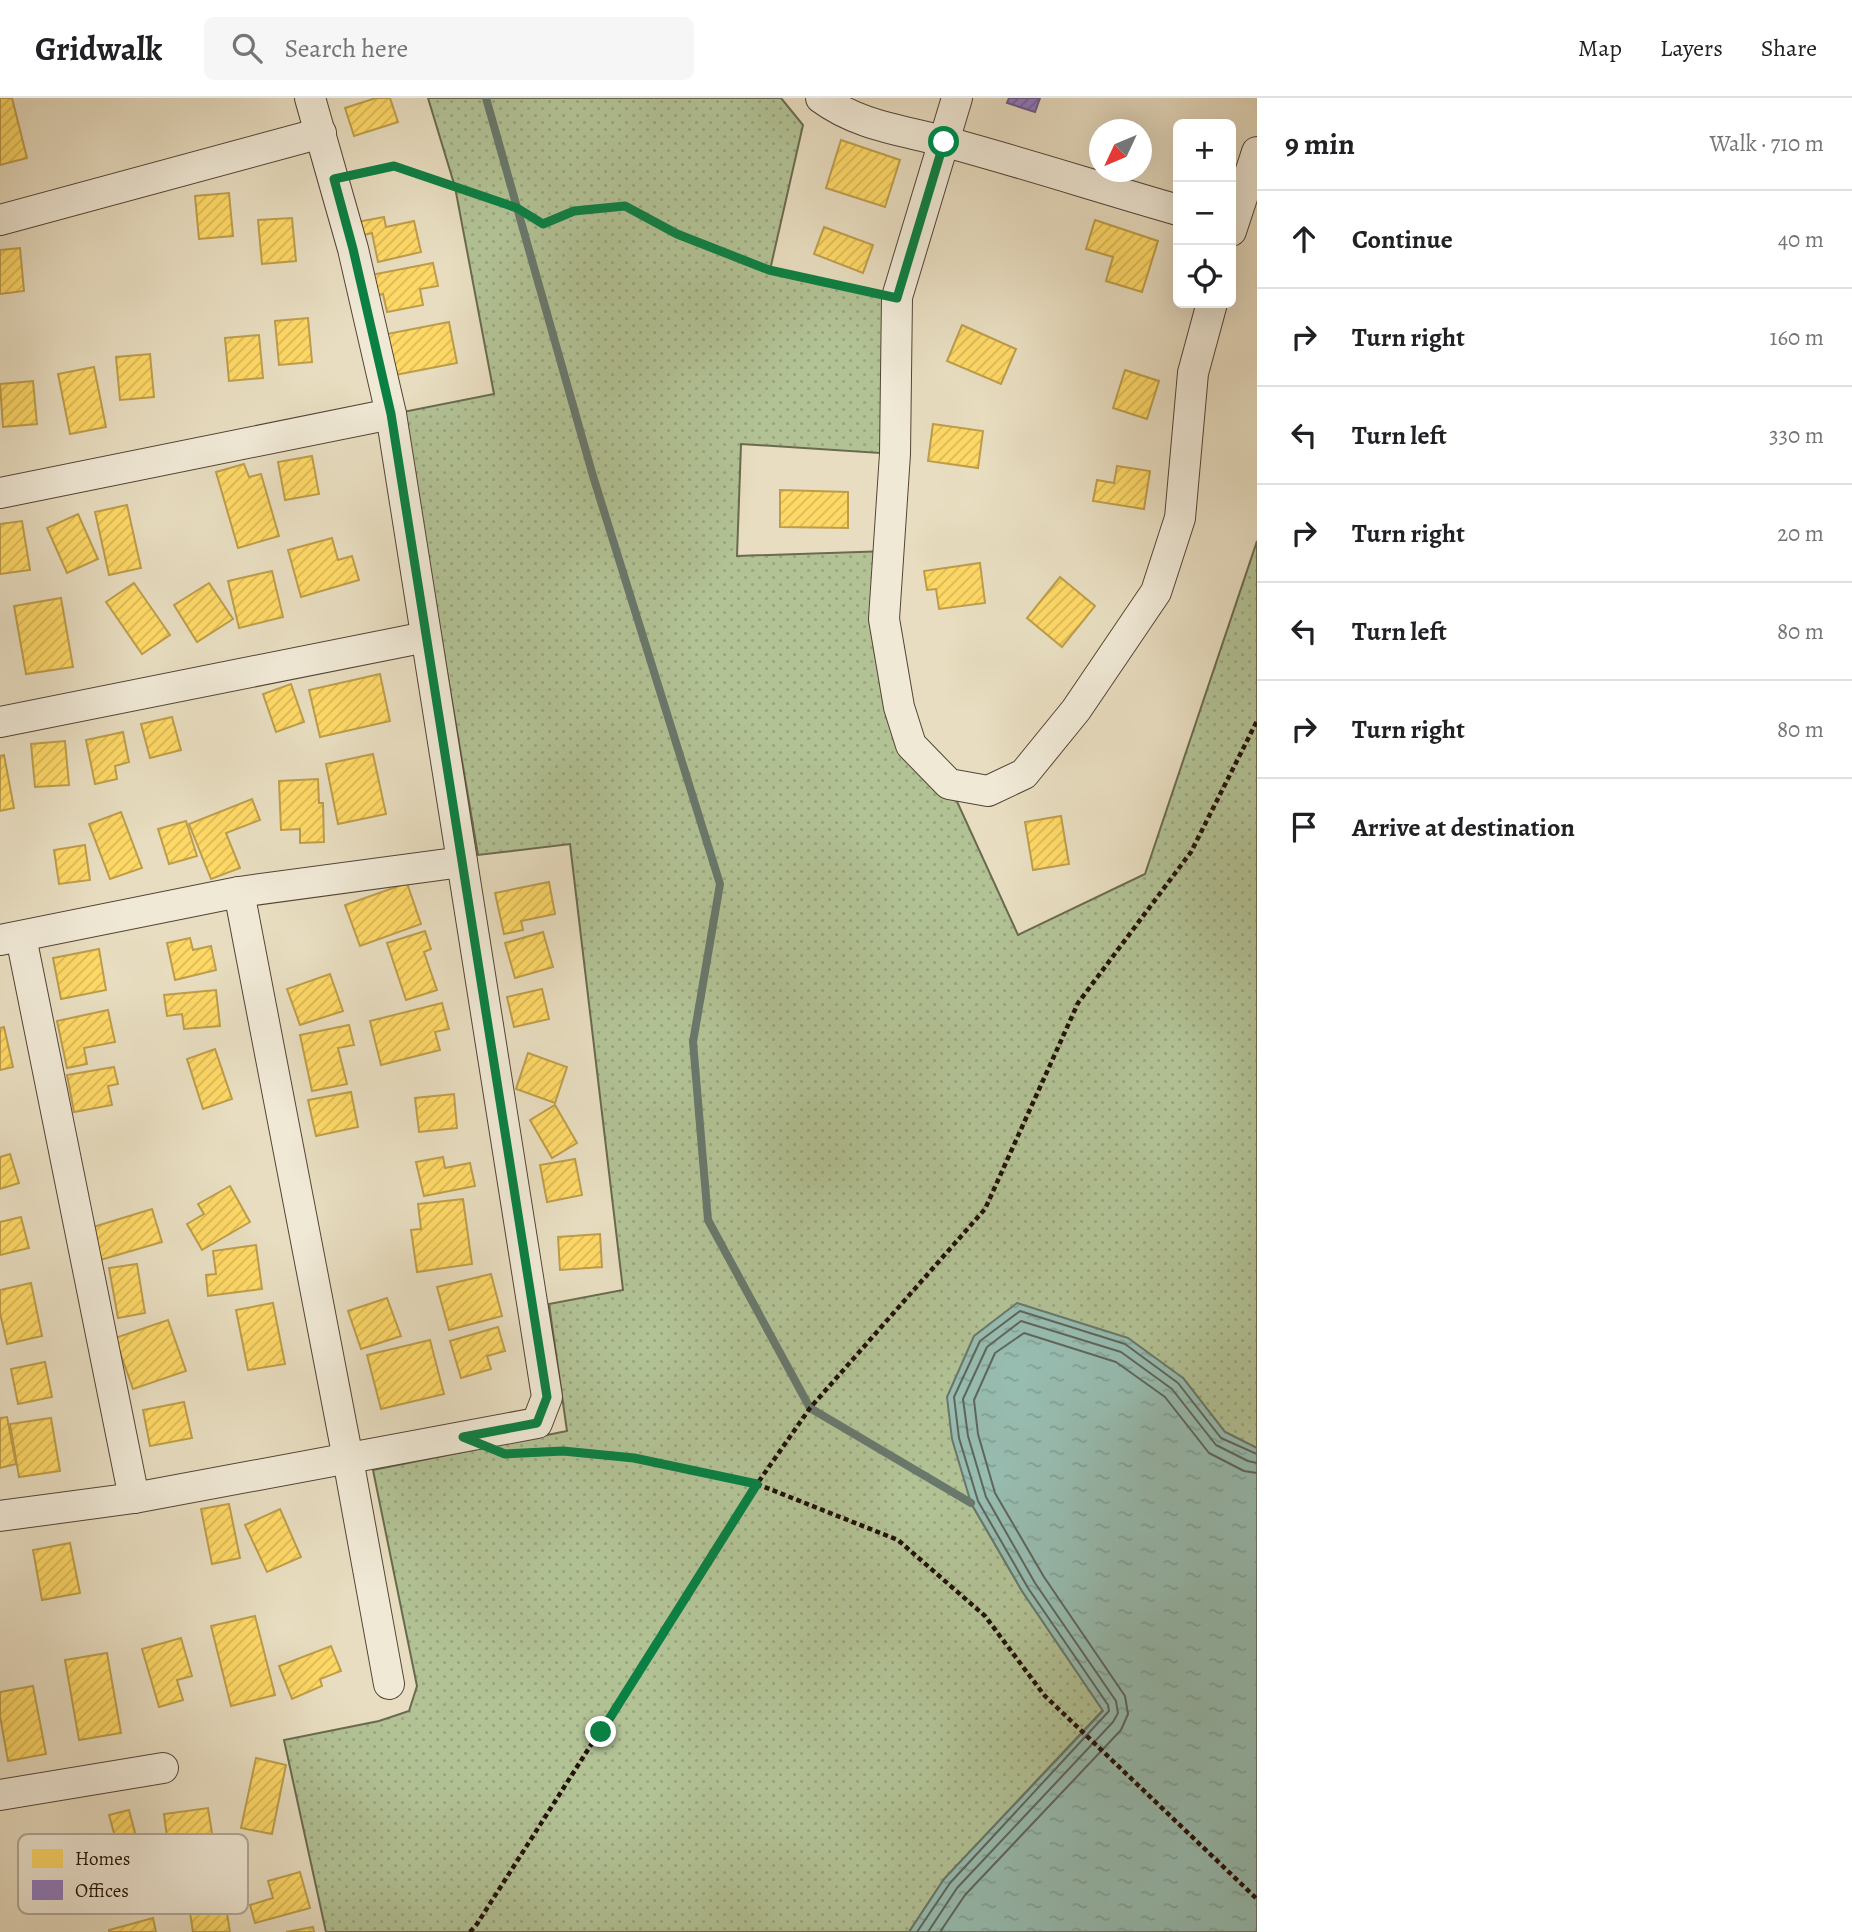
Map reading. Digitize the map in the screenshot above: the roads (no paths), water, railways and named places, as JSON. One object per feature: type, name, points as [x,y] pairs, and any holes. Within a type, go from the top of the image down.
[{"type":"street","points":[[0,1516],[134,1498],[537,1423],[547,1397],[391,414],[353,249],[310,98]]},
{"type":"street","points":[[821,98],[836,110],[893,131],[944,142],[1173,209]]},
{"type":"street","points":[[957,98],[897,298],[895,454],[884,619],[899,707],[911,745],[949,784],[988,791],[1024,774],[1076,710],[1156,592],[1180,518],[1193,373],[1211,308]]},
{"type":"street","points":[[0,220],[321,133]]},
{"type":"street","points":[[1238,229],[1257,152]]},
{"type":"street","points":[[0,493],[391,414]]},
{"type":"street","points":[[0,722],[426,637]]},
{"type":"street","points":[[134,1498],[11,938],[239,892],[462,862]]},
{"type":"street","points":[[239,892],[389,1684]]},
{"type":"street","points":[[0,1795],[163,1768]]},
{"type":"water","points":[[1017,1303],[1128,1338],[1183,1378],[1225,1432],[1257,1448],[1257,1932],[909,1932],[944,1879],[1103,1711],[1022,1591],[971,1503],[952,1439],[947,1397],[974,1336]]},
{"type":"waterway","points":[[486,98],[593,476],[720,884],[693,1042],[708,1220],[810,1408],[971,1503]]}]
